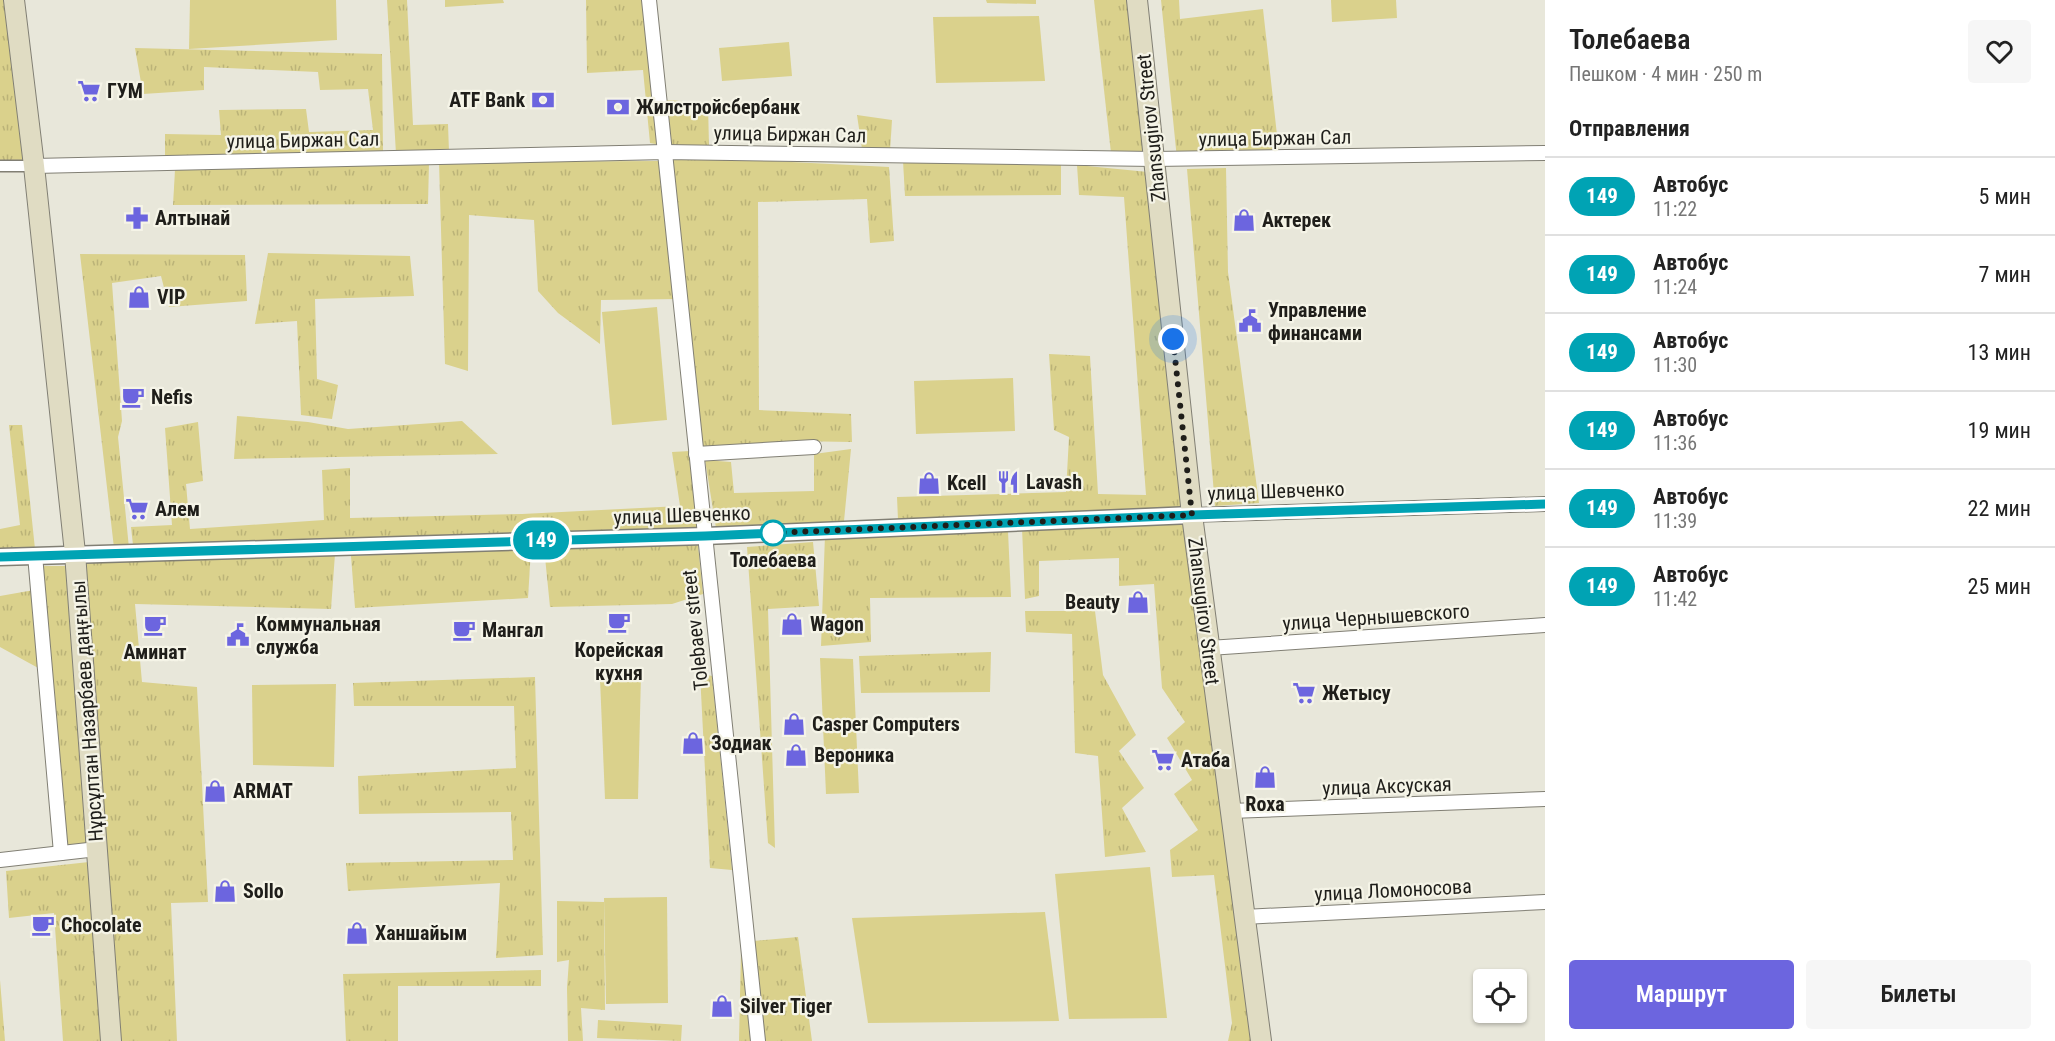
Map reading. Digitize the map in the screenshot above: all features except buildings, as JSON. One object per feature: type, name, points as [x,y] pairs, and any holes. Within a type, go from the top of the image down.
[{"type":"main road","name":"Нұрсұлтан Назарбаев даңғылы","points":[[14,0],[75,553],[111,1041]]},
{"type":"main road","name":"Zhansugirov Street","points":[[1137,0],[1192,515],[1261,1041]]},
{"type":"street","name":"Tolebaev street","points":[[649,0],[758,1041]]},
{"type":"street","name":"улица Биржан Сал","points":[[34,166],[665,152],[1154,159],[1545,153]]},
{"type":"street","points":[[0,166],[34,166]]},
{"type":"street","points":[[696,454],[814,447]]},
{"type":"street","name":"улица Шевченко","points":[[0,557],[705,536],[1192,515],[1545,504]]},
{"type":"street","points":[[35,555],[61,853]]},
{"type":"street","name":"улица Чернышевского","points":[[1209,648],[1545,625]]},
{"type":"street","name":"улица Аксуская","points":[[1230,811],[1545,800]]},
{"type":"street","points":[[0,860],[97,849]]},
{"type":"street","name":"улица Ломоносова","points":[[1244,917],[1545,902]]},
{"type":"green space","points":[[0,0],[8,0],[28,160],[0,161]]},
{"type":"green space","points":[[190,0],[336,0],[337,40],[189,49]]},
{"type":"green space","points":[[387,0],[407,0],[413,125],[448,124],[449,152],[396,154]]},
{"type":"green space","points":[[445,0],[503,0],[504,3],[445,7]]},
{"type":"green space","points":[[586,0],[646,0],[661,145],[650,143],[643,70],[587,73]]},
{"type":"green space","points":[[986,0],[1036,0],[1036,4],[987,3]]},
{"type":"green space","points":[[1094,0],[1131,0],[1149,152],[1111,153]]},
{"type":"green space","points":[[1161,0],[1179,0],[1180,19],[1263,9],[1279,153],[1177,159]]},
{"type":"green space","points":[[1331,0],[1396,0],[1397,18],[1332,22]]},
{"type":"green space","points":[[1039,16],[1045,81],[936,83],[933,17]]},
{"type":"green space","points":[[789,42],[792,76],[722,81],[719,48]]},
{"type":"green space","points":[[135,48],[382,54],[383,151],[165,159],[165,134],[221,135],[219,110],[306,109],[309,132],[373,130],[368,89],[320,90],[318,72],[204,67],[204,90],[143,94]]},
{"type":"green space","points":[[667,100],[708,103],[709,147],[668,144]]},
{"type":"green space","points":[[857,115],[892,120],[890,151],[862,149]]},
{"type":"green space","points":[[672,156],[889,167],[894,241],[870,243],[867,199],[758,202],[759,410],[851,414],[852,442],[793,441],[702,447]]},
{"type":"green space","points":[[660,161],[680,299],[601,300],[600,344],[558,313],[538,291],[534,220],[469,215],[468,371],[445,364],[439,162]]},
{"type":"green space","points":[[903,161],[1061,165],[1061,195],[905,196]]},
{"type":"green space","points":[[429,163],[428,204],[173,205],[175,170]]},
{"type":"green space","points":[[1077,165],[1148,172],[1184,508],[898,520],[897,497],[1066,492],[1069,437],[1054,430],[1049,354],[1090,356],[1098,494],[1146,495],[1124,197],[1079,195]]},
{"type":"green space","points":[[1226,168],[1228,272],[1259,503],[1215,506],[1187,169]]},
{"type":"green space","points":[[268,253],[410,256],[414,296],[315,299],[317,379],[338,385],[332,419],[301,415],[297,321],[255,324]]},
{"type":"green space","points":[[80,254],[245,255],[247,301],[169,307],[161,276],[112,283],[122,421],[118,437],[129,548],[114,548]]},
{"type":"green space","points":[[657,307],[667,420],[612,425],[602,312]]},
{"type":"green space","points":[[1013,378],[1015,431],[916,434],[914,381]]},
{"type":"green space","points":[[237,416],[308,422],[348,429],[462,421],[498,454],[234,459]]},
{"type":"green space","points":[[198,422],[203,481],[186,484],[190,529],[324,520],[322,470],[350,468],[350,518],[522,514],[680,506],[672,452],[690,451],[698,531],[133,545],[131,527],[172,525],[165,428]]},
{"type":"green space","points":[[9,425],[22,425],[35,549],[0,550],[0,529],[20,525]]},
{"type":"green space","points":[[851,449],[844,521],[716,528],[705,460],[731,462],[734,493],[814,491],[814,454]]},
{"type":"green space","points":[[1187,524],[1255,1041],[1228,1041],[1232,1023],[1214,875],[1172,877],[1170,850],[1198,830],[1174,794],[1192,780],[1167,738],[1185,722],[1162,688],[1154,584],[1119,586],[1119,558],[1039,561],[1039,596],[1025,599],[1022,528]]},
{"type":"green space","points":[[1008,531],[1011,597],[870,598],[871,642],[821,646],[825,535]]},
{"type":"green space","points":[[813,542],[819,606],[768,609],[775,848],[768,843],[747,547]]},
{"type":"green space","points":[[698,545],[703,594],[672,604],[550,607],[544,547]]},
{"type":"green space","points":[[531,549],[528,598],[355,608],[351,556]]},
{"type":"green space","points":[[335,554],[331,609],[135,604],[142,682],[197,687],[208,902],[171,903],[177,1041],[118,1041],[85,563]]},
{"type":"green space","points":[[42,566],[70,566],[93,844],[65,847]]},
{"type":"green space","points":[[34,590],[40,669],[0,647],[0,596]]},
{"type":"green space","points":[[1025,611],[1095,611],[1103,675],[1136,735],[1119,751],[1144,788],[1122,808],[1146,852],[1105,857],[1098,756],[1075,753],[1072,634],[1026,632]]},
{"type":"green space","points":[[991,652],[990,692],[861,693],[859,656]]},
{"type":"green space","points":[[820,658],[853,659],[859,793],[826,794]]},
{"type":"green space","points":[[700,673],[712,676],[732,870],[710,868]]},
{"type":"green space","points":[[641,674],[638,799],[605,799],[600,679]]},
{"type":"green space","points":[[535,677],[543,955],[496,958],[500,883],[348,891],[346,863],[513,860],[511,812],[359,814],[358,776],[516,768],[514,706],[354,706],[353,683]]},
{"type":"green space","points":[[336,684],[334,767],[253,765],[252,685]]},
{"type":"green space","points":[[89,862],[104,1041],[63,1041],[54,913],[9,918],[6,871]]},
{"type":"green space","points":[[1150,867],[1167,1018],[1069,1019],[1055,874]]},
{"type":"green space","points":[[667,897],[668,1003],[606,1004],[604,898]]},
{"type":"green space","points":[[557,901],[604,902],[605,1010],[581,1008],[583,1041],[568,1041],[569,960],[557,962]]},
{"type":"green space","points":[[1045,912],[1059,1021],[868,1023],[852,918]]},
{"type":"green space","points":[[798,937],[812,1041],[765,1041],[753,941]]},
{"type":"green space","points":[[741,950],[751,1041],[739,1041]]},
{"type":"green space","points":[[541,970],[541,986],[398,986],[398,1041],[346,1041],[343,974]]},
{"type":"green space","points":[[0,980],[5,1041],[0,1041]]},
{"type":"green space","points":[[598,1020],[682,1025],[681,1041],[597,1038]]},
{"type":"bus line","name":"149","points":[[0,557],[705,536],[1192,515],[1545,504]]},
{"type":"place","name":"ГУМ","points":[[89,91]]},
{"type":"place","name":"ATF Bank","points":[[543,100]]},
{"type":"place","name":"Жилстройсбербанк","points":[[618,107]]},
{"type":"place","name":"Алтынай","points":[[137,218]]},
{"type":"place","name":"Актерек","points":[[1244,220]]},
{"type":"place","name":"VIP","points":[[139,297]]},
{"type":"place","name":"Управление финансами","points":[[1250,321]]},
{"type":"place","name":"Nefis","points":[[133,397]]},
{"type":"place","name":"Lavash","points":[[1008,482]]},
{"type":"place","name":"Kcell","points":[[929,483]]},
{"type":"place","name":"Алем","points":[[137,509]]},
{"type":"place","name":"Толебаева","points":[[773,533]]},
{"type":"place","name":"Beauty","points":[[1138,602]]},
{"type":"place","name":"Корейская кухня","points":[[619,622]]},
{"type":"place","name":"Wagon","points":[[792,624]]},
{"type":"place","name":"Аминат","points":[[155,625]]},
{"type":"place","name":"Мангал","points":[[464,630]]},
{"type":"place","name":"Коммунальная служба","points":[[238,635]]},
{"type":"place","name":"Жетысу","points":[[1304,693]]},
{"type":"place","name":"Casper Computers","points":[[794,724]]},
{"type":"place","name":"Зодиак","points":[[693,743]]},
{"type":"place","name":"Вероника","points":[[796,755]]},
{"type":"place","name":"Атаба","points":[[1163,760]]},
{"type":"place","name":"Roxa","points":[[1265,777]]},
{"type":"place","name":"ARMAT","points":[[215,791]]},
{"type":"place","name":"Sollo","points":[[225,891]]},
{"type":"place","name":"Chocolate","points":[[43,925]]},
{"type":"place","name":"Ханшайым","points":[[357,933]]},
{"type":"place","name":"Silver Tiger","points":[[722,1006]]},
{"type":"route","points":[[773,533],[1192,515],[1173,339]]}]
